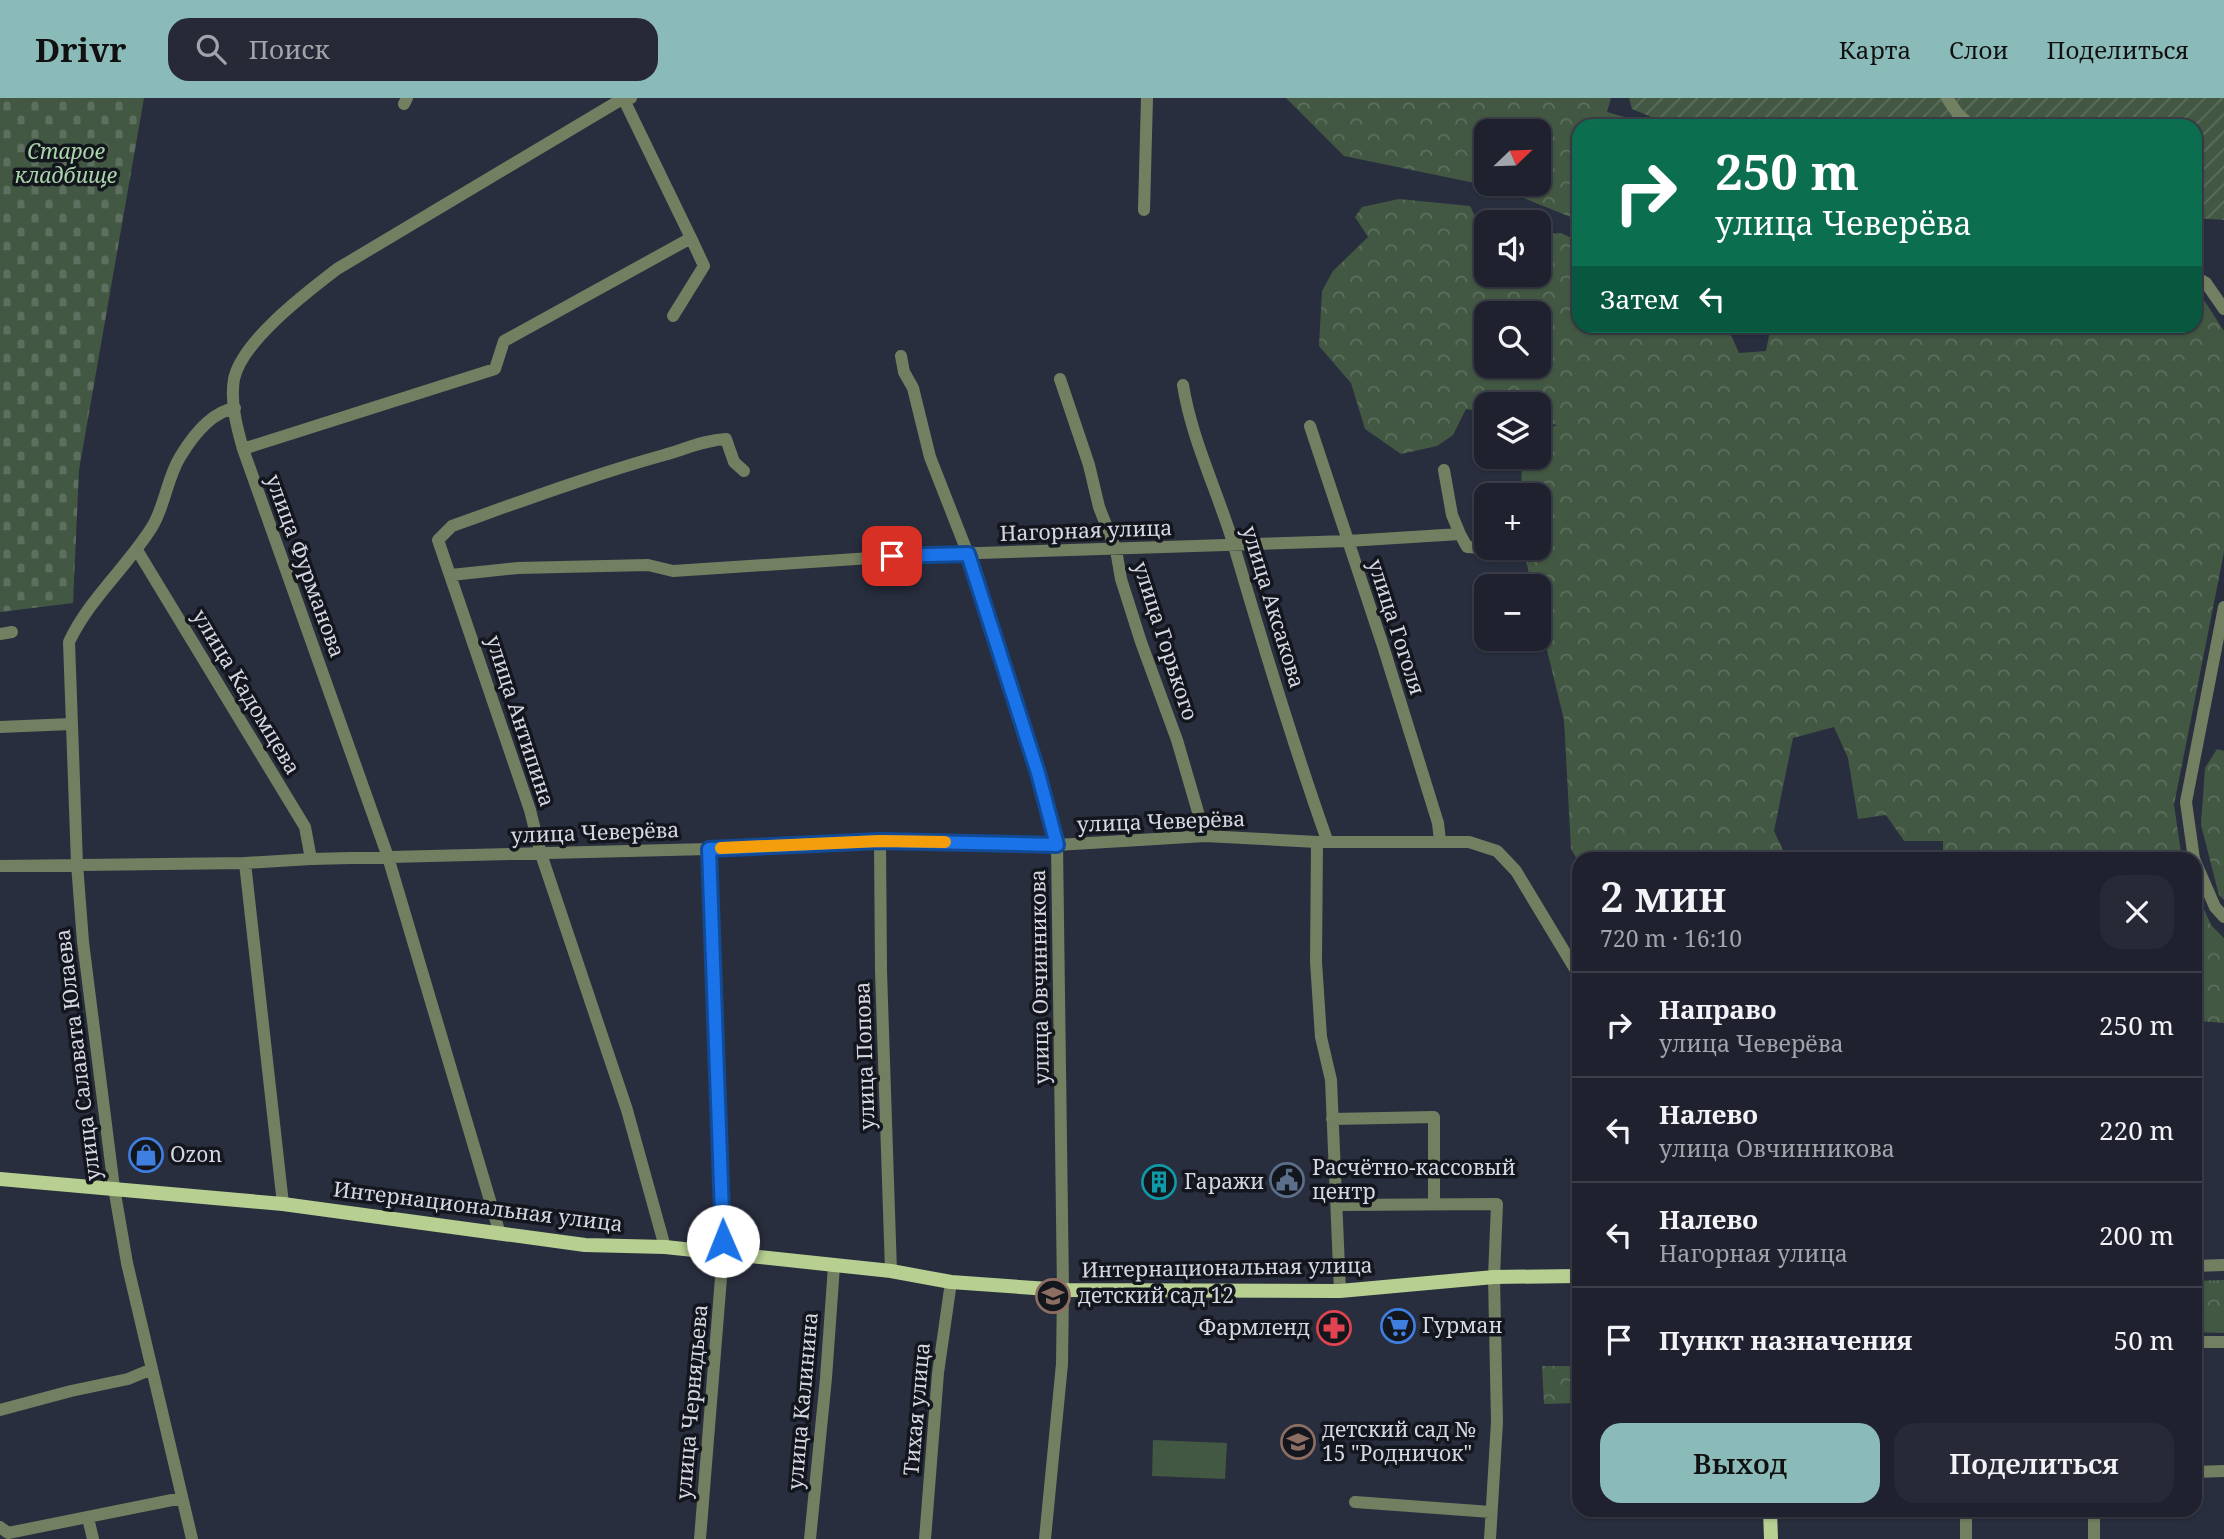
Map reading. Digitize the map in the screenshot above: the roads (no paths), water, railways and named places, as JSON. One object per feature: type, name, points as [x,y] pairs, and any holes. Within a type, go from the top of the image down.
[{"type":"main road","name":"Интернациональная улица","points":[[0,1179],[283,1204],[585,1245],[665,1247],[891,1271],[951,1282],[1063,1290],[1340,1291],[1494,1277],[1572,1276]]},
{"type":"main road","points":[[1770,1517],[1771,1539]]},
{"type":"street","points":[[1144,210],[1147,98]]},
{"type":"street","points":[[1947,98],[1963,119]]},
{"type":"street","points":[[621,99],[704,267],[673,316]]},
{"type":"street","name":"улица Фурманова","points":[[500,1234],[388,857],[243,449],[236,425],[234,379],[246,355],[272,325],[300,298],[337,269],[621,99]]},
{"type":"street","points":[[243,449],[495,369],[504,341],[691,238]]},
{"type":"street","points":[[2202,281],[2224,309]]},
{"type":"street","name":"улица Овчинникова","points":[[901,356],[904,372],[914,387],[930,457],[968,554],[1038,773],[1057,845],[1062,1364],[1045,1539]]},
{"type":"street","name":"улица Горького","points":[[1060,379],[1089,465],[1099,507],[1116,550],[1121,579],[1141,642],[1177,740],[1205,836]]},
{"type":"street","name":"улица Аксакова","points":[[1182,385],[1187,412],[1234,544],[1322,841],[1316,962],[1319,1022],[1331,1080],[1340,1291]]},
{"type":"street","points":[[137,550],[154,524],[179,457],[221,410],[235,408]]},
{"type":"street","name":"улица Гоголя","points":[[1311,425],[1438,824],[1440,841]]},
{"type":"street","name":"улица Антипина","points":[[665,1247],[627,1110],[541,853],[530,810],[438,540],[452,526],[603,472],[707,440],[726,439],[734,462],[744,471]]},
{"type":"street","points":[[1444,470],[1452,515],[1467,547],[1474,547]]},
{"type":"street","name":"Нагорная улица","points":[[451,575],[518,568],[648,565],[673,571],[916,555],[1116,550],[1460,534]]},
{"type":"street","name":"улица Салавата Юлаева","points":[[137,550],[78,624],[69,642],[77,864],[83,942],[114,1188],[127,1262],[192,1539]]},
{"type":"street","name":"улица Кадомцева","points":[[137,550],[305,827],[311,859]]},
{"type":"street","points":[[2193,852],[2186,802],[2224,607]]},
{"type":"street","points":[[0,727],[71,724]]},
{"type":"street","name":"улица Чеверёва","points":[[0,866],[245,863],[880,841],[1057,845],[1205,836],[1322,841],[1469,842],[1497,851],[1516,871],[1572,963]]},
{"type":"street","name":"улица Попова","points":[[880,841],[881,971],[891,1271]]},
{"type":"street","name":"улица Чернядьева","points":[[700,1539],[723,1253],[709,849]]},
{"type":"street","points":[[245,863],[283,1204]]},
{"type":"street","points":[[2202,877],[2215,907],[2224,917]]},
{"type":"street","points":[[1332,1119],[1434,1117],[1434,1204]]},
{"type":"street","points":[[1337,1205],[1496,1204],[1494,1277],[1497,1422],[1490,1539]]},
{"type":"street","points":[[2202,1266],[2224,1265]]},
{"type":"street","name":"улица Калинина","points":[[810,1539],[834,1266]]},
{"type":"street","name":"Тихая улица","points":[[925,1539],[938,1373],[951,1282]]},
{"type":"street","points":[[2202,1342],[2224,1342]]},
{"type":"street","points":[[0,1410],[128,1379],[152,1369]]},
{"type":"street","points":[[2202,1472],[2224,1471]]},
{"type":"street","points":[[0,1527],[8,1533],[182,1498]]},
{"type":"street","points":[[1355,1502],[1492,1513]]},
{"type":"street","points":[[1966,1517],[1966,1539]]},
{"type":"street","points":[[2094,1517],[2094,1539]]},
{"type":"street","points":[[88,1518],[93,1539]]},
{"type":"place","name":"Ozon","points":[[146,1155]]},
{"type":"place","name":"Расчётно-кассовый центр","points":[[1287,1180]]},
{"type":"place","name":"Гаражи","points":[[1159,1182]]},
{"type":"place","name":"детский сад 12","points":[[1053,1296]]},
{"type":"place","name":"Гурман","points":[[1398,1326]]},
{"type":"place","name":"Фармленд","points":[[1334,1328]]},
{"type":"place","name":"детский сад № 15 \"Родничок\"","points":[[1298,1442]]},
{"type":"park label","name":"Старое кладбище","points":[[66,164]]}]
